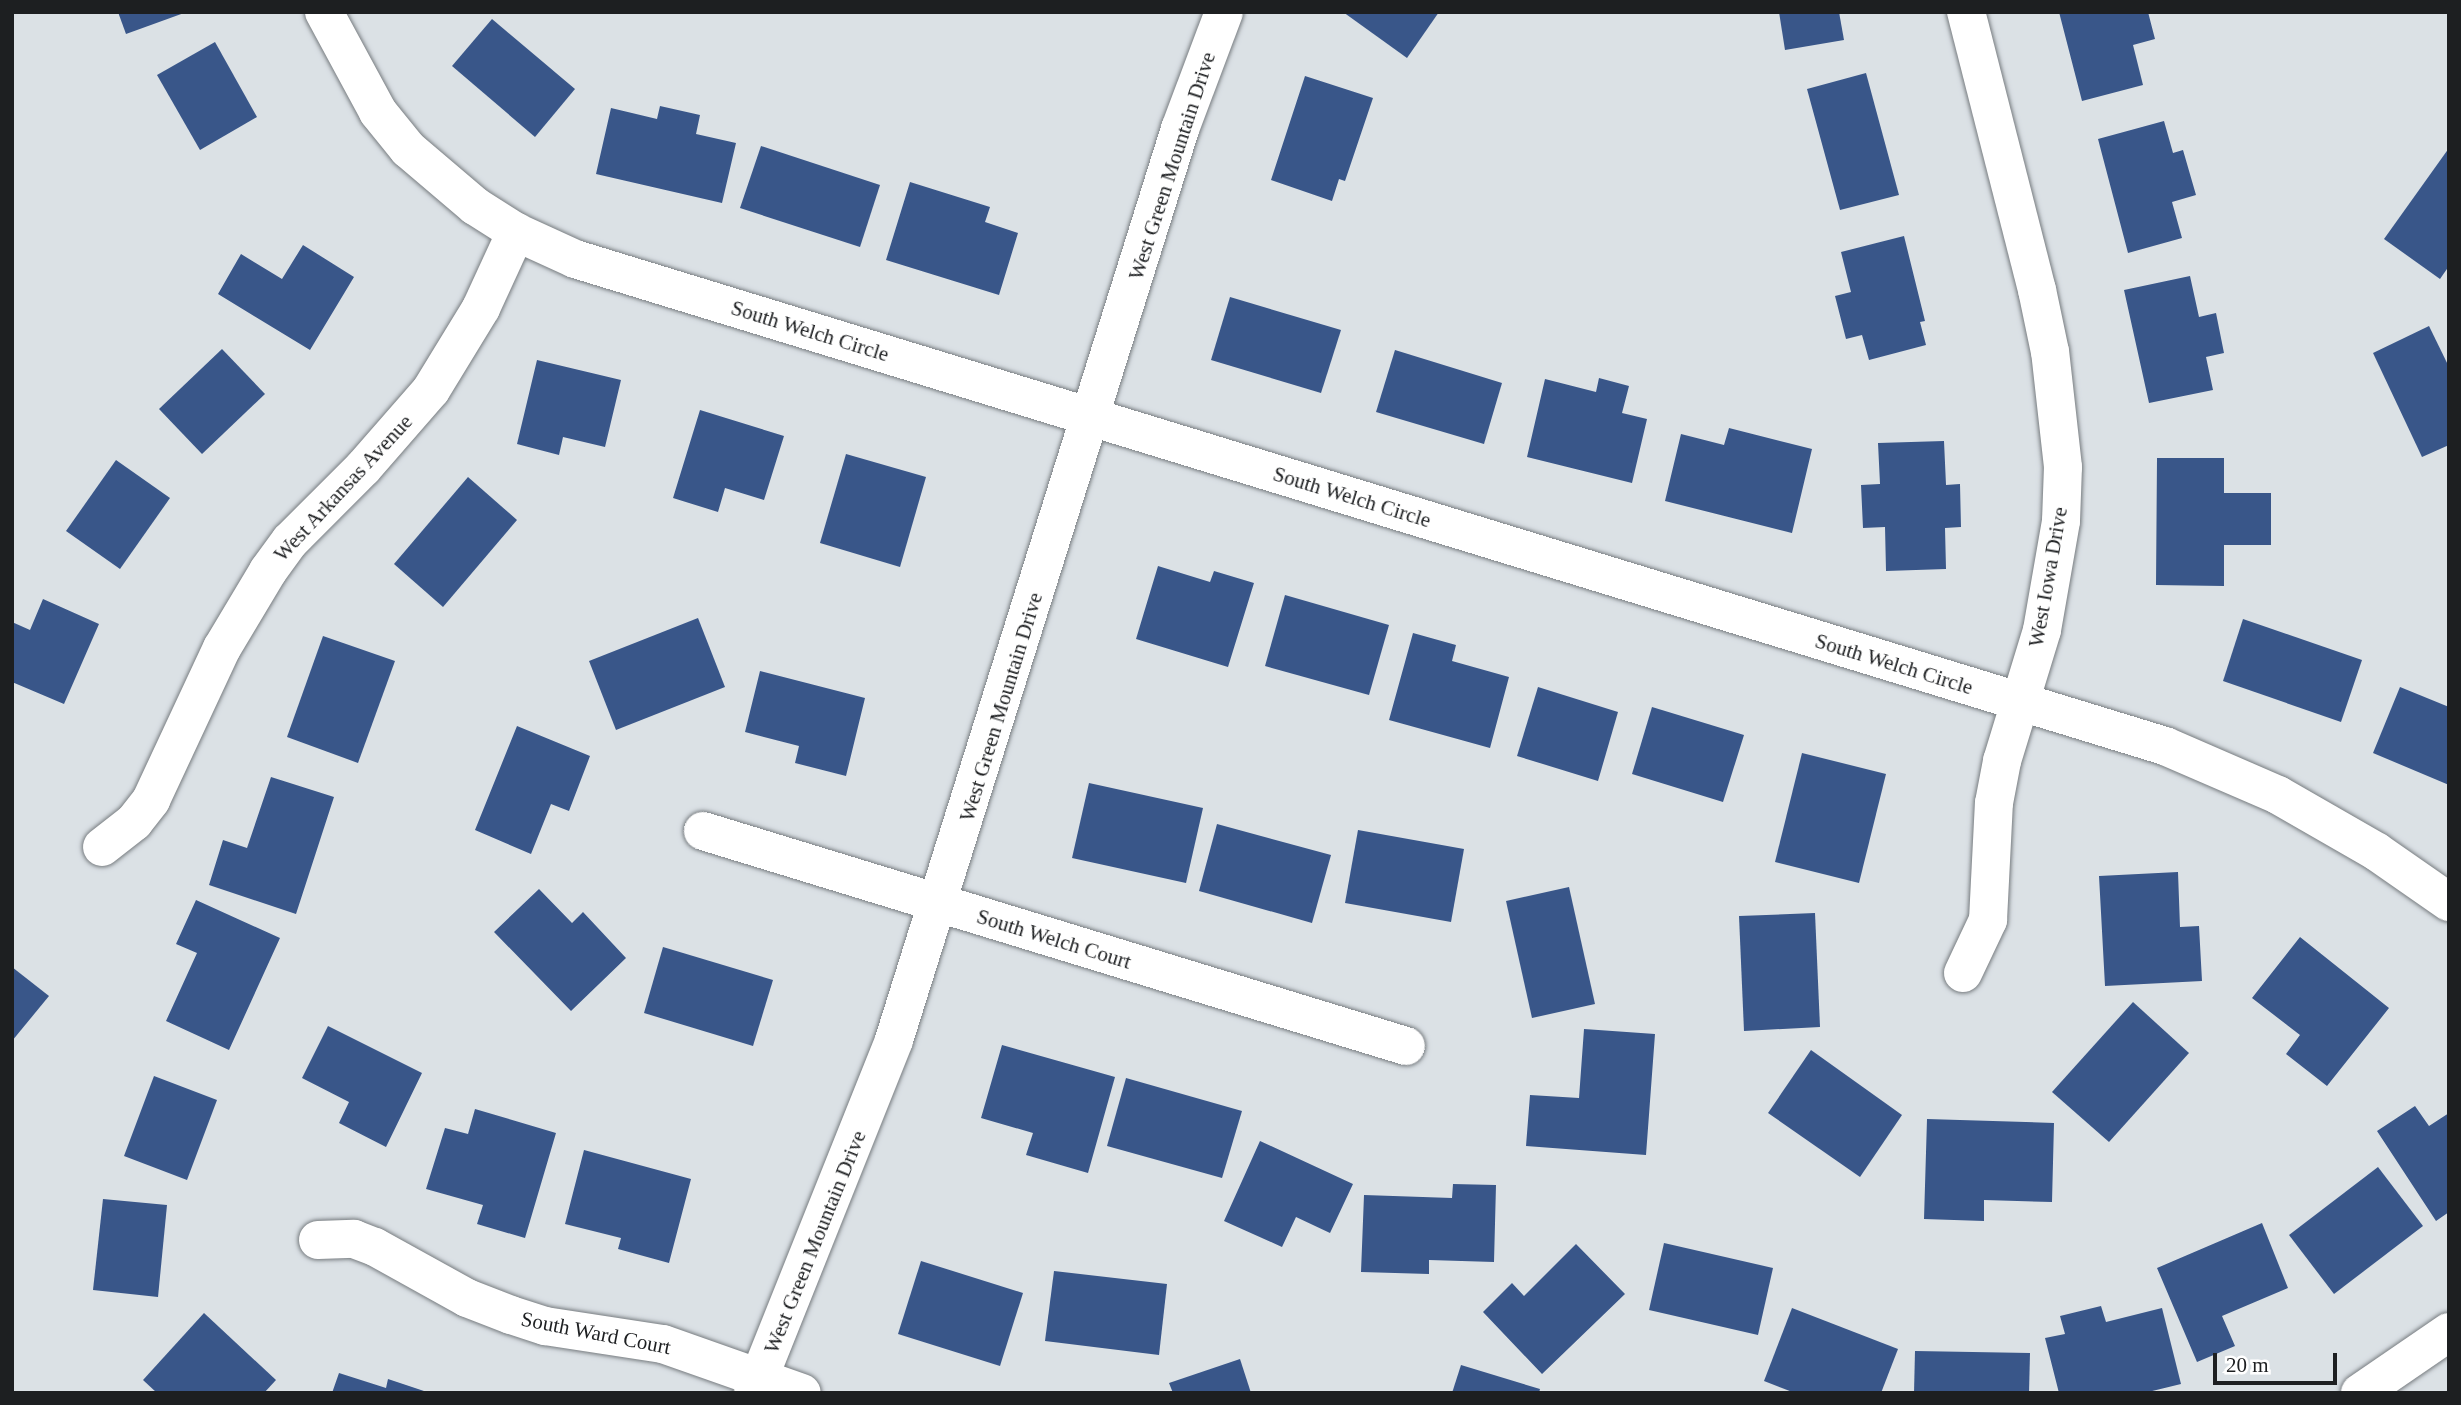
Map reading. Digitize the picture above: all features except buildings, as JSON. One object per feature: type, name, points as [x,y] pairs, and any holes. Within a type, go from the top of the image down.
[{"type":"street","name":"South Welch Circle","points":[[324,12],[378,112],[408,149],[475,206],[516,232],[575,259],[2154,742],[2225,769],[2377,852],[2449,902]]},
{"type":"street","name":"West Green Mountain Drive","points":[[756,1385],[857,1140],[939,904],[1180,130],[1224,12]]},
{"type":"street","name":"West Iowa Drive","points":[[1963,973],[1988,920],[1994,803],[2002,761],[2022,703],[2053,576],[2063,467],[2050,352],[2038,290],[1966,12]]},
{"type":"street","name":"West Arkansas Avenue","points":[[102,846],[134,821],[151,800],[234,626],[290,541],[363,468],[431,390],[481,308],[516,232]]},
{"type":"street","name":"South Welch Court","points":[[703,831],[1406,1046]]},
{"type":"street","name":"South Ward Court","points":[[318,1240],[354,1240],[375,1247],[467,1298],[523,1319],[663,1344],[756,1385],[802,1393]]},
{"type":"street","points":[[2360,1393],[2449,1332]]}]
